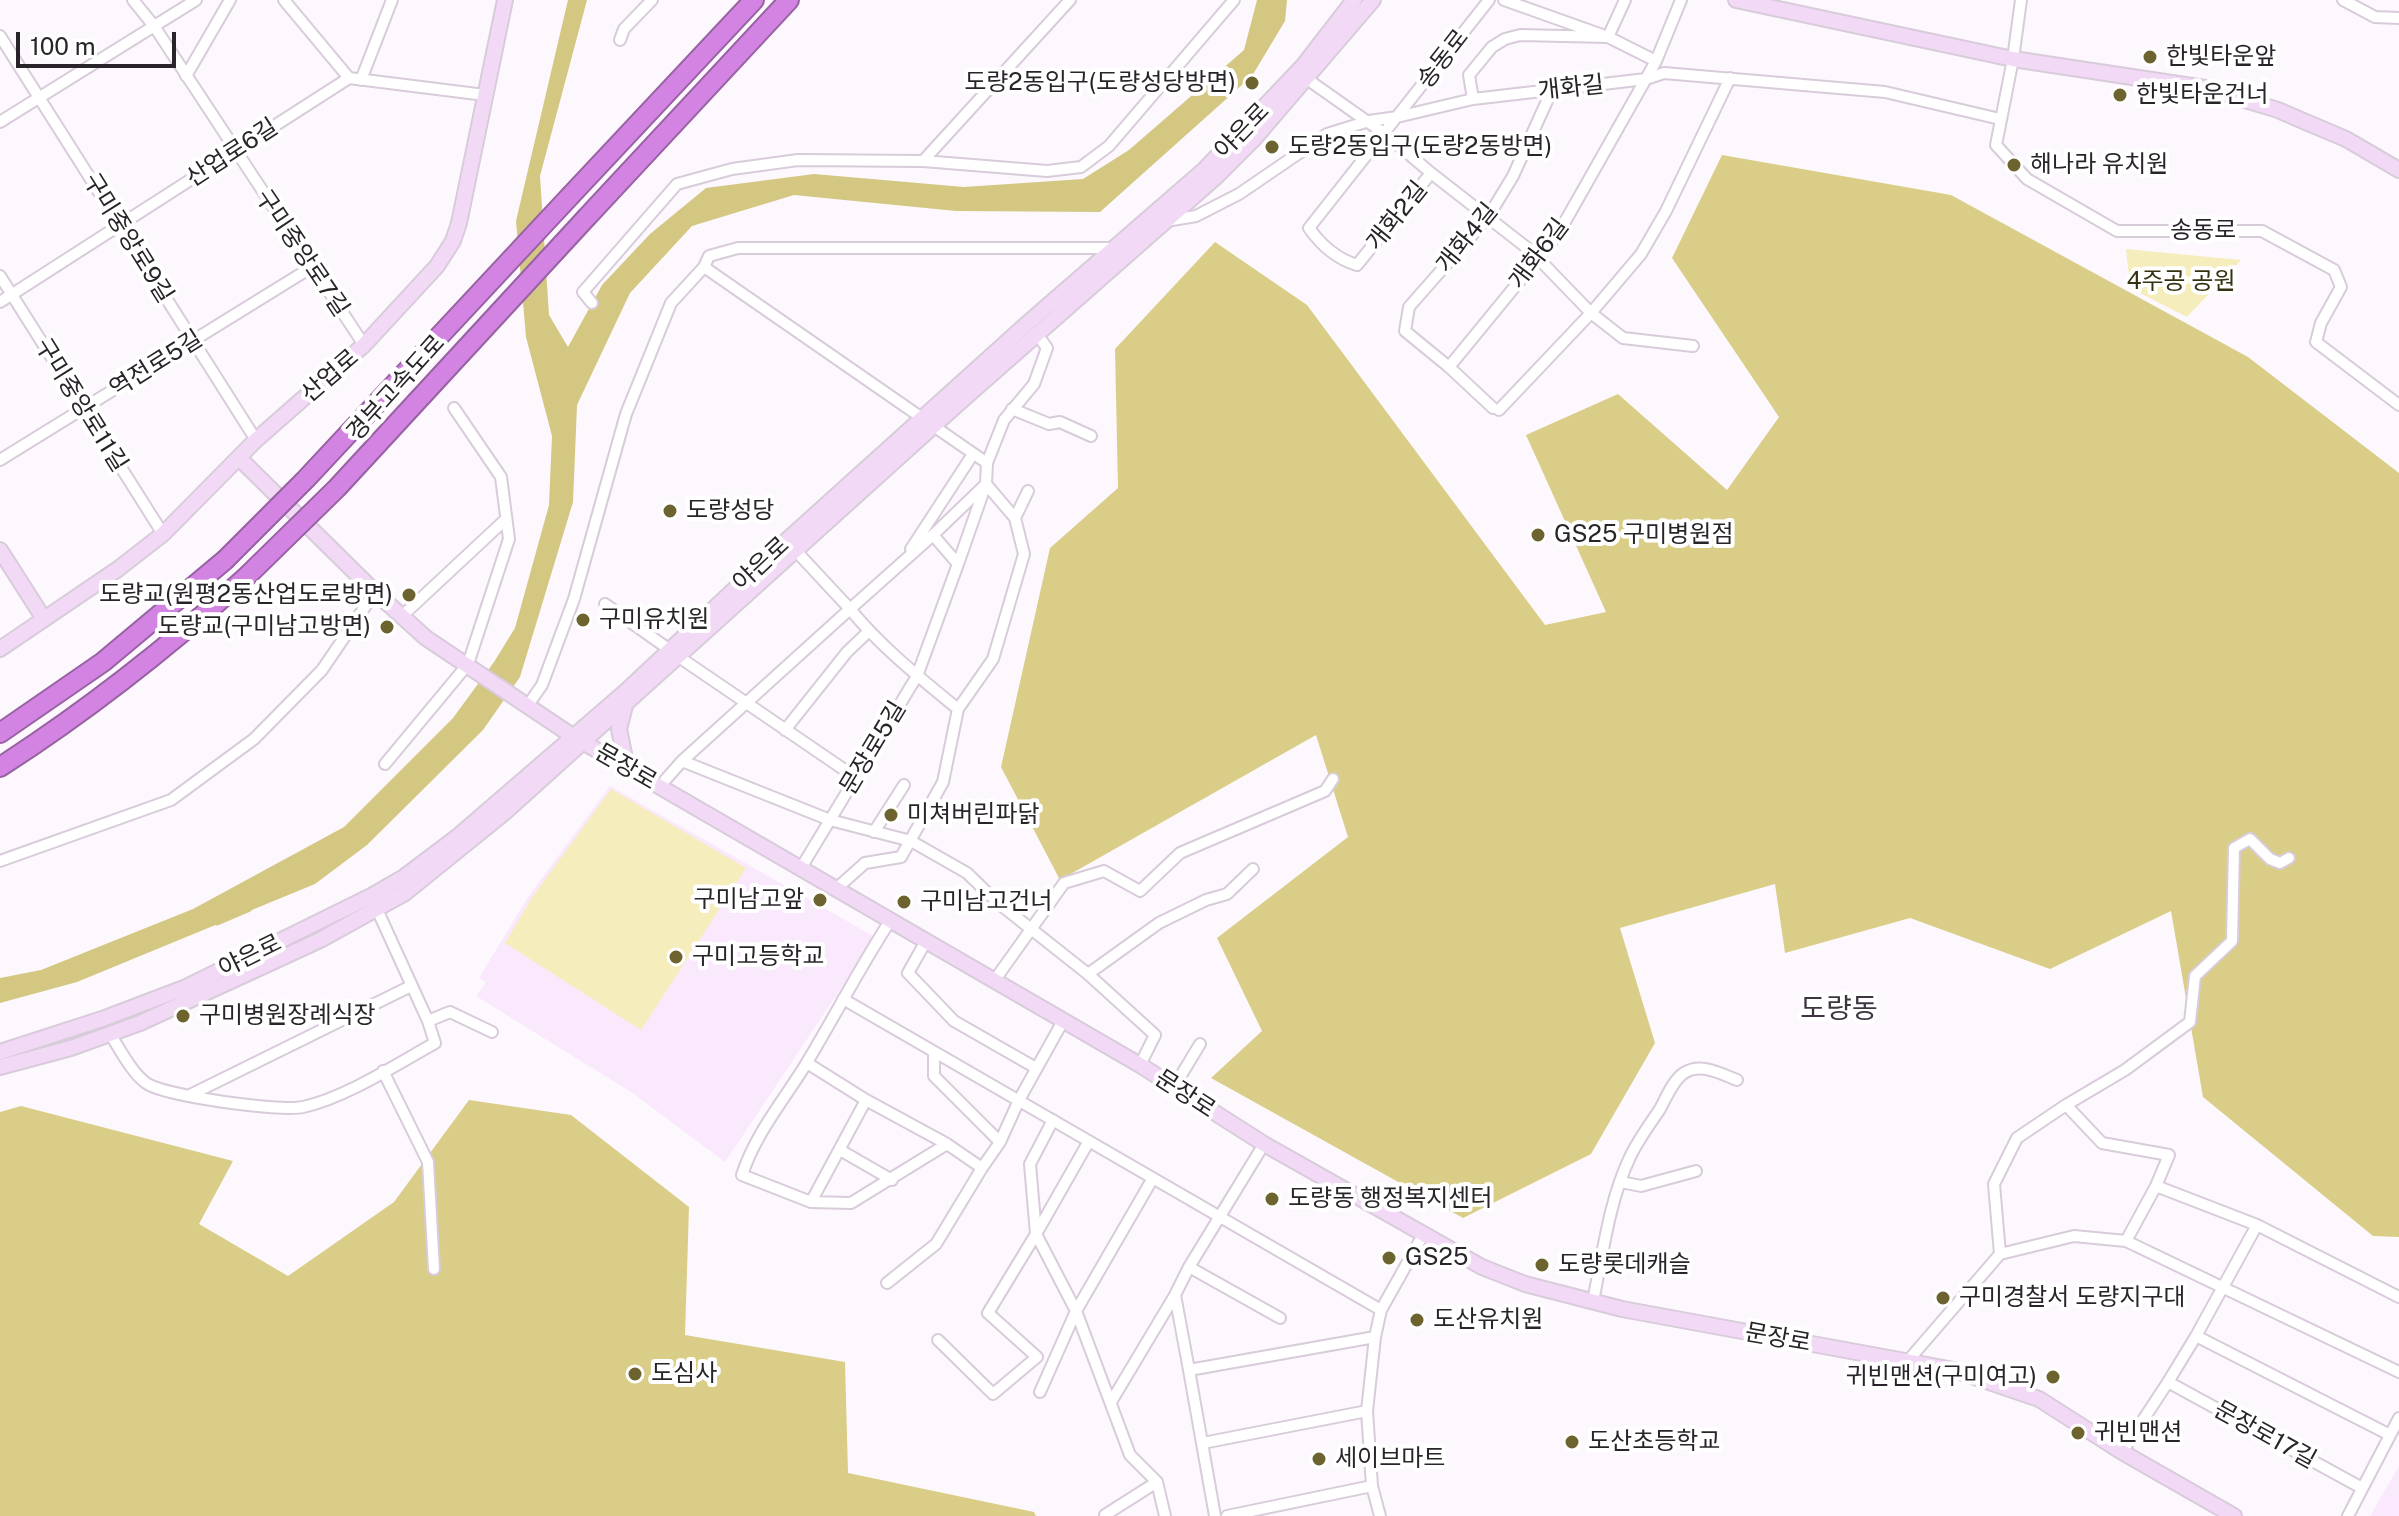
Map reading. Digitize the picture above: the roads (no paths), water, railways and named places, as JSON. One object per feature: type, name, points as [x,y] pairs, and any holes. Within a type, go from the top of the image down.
[{"type":"highway","name":"경부고속도로","points":[[0,733],[103,662],[225,560],[306,479],[754,0]]},
{"type":"highway","name":"경부고속도로","points":[[0,767],[157,655],[244,579],[337,488],[789,0]]},
{"type":"street","name":"구미중앙로7길","points":[[133,0],[154,26],[234,152],[364,345]]},
{"type":"street","points":[[0,122],[196,0]]},
{"type":"street","points":[[186,76],[230,0]]},
{"type":"street","points":[[284,0],[349,78],[485,95]]},
{"type":"street","points":[[361,80],[392,0]]},
{"type":"street","name":"산업로","points":[[0,649],[118,569],[163,534],[256,440],[364,345],[437,266],[453,241],[505,0]]},
{"type":"street","points":[[620,40],[624,29],[652,0]]},
{"type":"street","points":[[923,161],[1070,0]]},
{"type":"street","points":[[592,303],[583,292],[677,184],[732,169],[798,160],[923,161],[1047,171],[1081,167],[1109,146],[1234,0]]},
{"type":"street","name":"야은로","points":[[0,1067],[71,1048],[152,1017],[378,910],[448,860],[928,422],[1113,248],[1194,179],[1303,66],[1354,0]]},
{"type":"street","name":"야은로","points":[[0,1052],[184,988],[371,896],[404,877],[457,837],[626,704],[674,653],[796,551],[928,422],[1037,334],[1166,221],[1254,139],[1373,0]]},
{"type":"street","name":"송동로","points":[[1397,117],[1489,0]]},
{"type":"street","name":"송동로","points":[[1504,0],[1608,37],[1656,61]]},
{"type":"street","points":[[1608,37],[1625,0]]},
{"type":"street","points":[[1646,79],[1681,0]]},
{"type":"street","points":[[1736,0],[2013,59],[2205,88],[2278,110],[2346,139],[2399,170]]},
{"type":"street","name":"송동로","points":[[2021,0],[1996,145],[2027,179],[2117,231],[2262,231],[2334,270],[2341,287],[2321,323],[2316,342],[2399,405]]},
{"type":"street","points":[[2343,0],[2375,17],[2399,18]]},
{"type":"street","name":"송동로","points":[[1473,99],[1469,75],[1492,47],[1505,39],[1520,35],[1608,37]]},
{"type":"street","name":"구미중앙로9길","points":[[0,36],[256,440]]},
{"type":"street","name":"개화길","points":[[1166,221],[1196,216],[1239,194],[1327,134],[1369,121],[1473,99],[1646,79],[1664,73],[1885,92],[2000,119]]},
{"type":"street","name":"산업로6길","points":[[0,302],[349,78]]},
{"type":"street","points":[[1449,367],[1496,409],[1591,313],[1641,254],[1666,211],[1730,78]]},
{"type":"street","points":[[1307,79],[1369,121]]},
{"type":"street","name":"개화6길","points":[[1449,367],[1558,234],[1646,79]]},
{"type":"street","name":"개화4길","points":[[1449,367],[1405,331],[1409,307],[1488,217],[1513,176],[1552,90]]},
{"type":"street","name":"개화2길","points":[[1397,117],[1309,228],[1319,242],[1345,262],[1357,265],[1431,173]]},
{"type":"street","name":"개화2길","points":[[1369,121],[1539,258],[1591,313],[1623,338],[1693,346]]},
{"type":"street","points":[[528,705],[542,685],[574,599],[626,414],[671,303],[704,267],[709,256],[738,248],[1113,248]]},
{"type":"street","name":"역전로5길","points":[[0,460],[312,267]]},
{"type":"street","points":[[704,267],[987,463]]},
{"type":"street","name":"구미중앙로11길","points":[[0,276],[163,534]]},
{"type":"street","name":"문장로5길","points":[[801,868],[917,676],[986,484],[987,463],[1004,420],[1034,384],[1047,348],[1037,334]]},
{"type":"street","points":[[385,764],[468,664],[509,539],[501,477],[454,408]]},
{"type":"street","points":[[1012,409],[1049,424],[1060,422],[1091,436]]},
{"type":"street","points":[[905,558],[973,454]]},
{"type":"street","name":"문장로","points":[[240,459],[426,638],[579,740],[1140,1065],[1264,1144],[1482,1267],[1525,1284],[1593,1301],[1954,1370],[2039,1399],[2216,1510],[2234,1516]]},
{"type":"street","points":[[659,787],[682,761],[986,484],[1015,518],[1024,554],[993,659],[958,709],[943,782],[901,857],[865,863],[837,888]]},
{"type":"street","points":[[1015,518],[1028,491]]},
{"type":"street","points":[[402,616],[506,519]]},
{"type":"street","points":[[933,535],[958,564]]},
{"type":"street","points":[[0,550],[44,619]]},
{"type":"street","points":[[796,551],[868,632],[958,709]]},
{"type":"street","points":[[0,861],[171,800],[254,739],[322,670],[375,592]]},
{"type":"street","points":[[605,604],[855,777]]},
{"type":"street","points":[[785,730],[847,652],[868,632]]},
{"type":"street","points":[[626,704],[619,729],[627,768]]},
{"type":"street","points":[[682,761],[830,820],[911,841],[967,873],[1030,930],[1088,974],[1155,1035],[1140,1065]]},
{"type":"street","points":[[994,981],[1064,883],[1104,871],[1140,891],[1180,853],[1325,791],[1333,779]]},
{"type":"street","points":[[874,832],[904,785]]},
{"type":"street","points":[[2000,1254],[1994,1184],[2017,1138],[2125,1070],[2190,1022],[2195,976],[2232,941],[2234,848],[2250,839],[2270,859],[2280,863],[2289,858]]},
{"type":"street","points":[[1088,974],[1159,923],[1206,900],[1227,894],[1253,869]]},
{"type":"street","points":[[110,1034],[147,1084],[188,1096],[276,1110],[303,1107],[351,1088],[435,1043],[371,896]]},
{"type":"street","points":[[890,921],[807,1063],[749,1154],[742,1175],[811,1202],[851,1203],[947,1144]]},
{"type":"street","points":[[926,941],[908,973],[954,1021],[1036,1068]]},
{"type":"street","points":[[188,1096],[411,986]]},
{"type":"street","points":[[843,999],[1381,1310]]},
{"type":"street","points":[[428,1021],[450,1012],[492,1032]]},
{"type":"street","points":[[887,1283],[936,1244],[1000,1142],[1019,1100],[1063,1021]]},
{"type":"street","points":[[1174,1087],[1200,1044]]},
{"type":"street","points":[[934,1052],[934,1076],[1000,1142]]},
{"type":"street","points":[[807,1063],[866,1100],[947,1144],[982,1168]]},
{"type":"street","points":[[1593,1301],[1609,1223],[1630,1156],[1675,1084],[1684,1073],[1706,1068],[1737,1080]]},
{"type":"street","points":[[383,1071],[428,1162],[434,1269]]},
{"type":"street","points":[[811,1202],[866,1100]]},
{"type":"street","points":[[2066,1105],[2102,1143],[2169,1155],[2126,1241]]},
{"type":"street","points":[[1053,1120],[1030,1164],[1036,1234],[1076,1311],[1130,1455],[1157,1482],[1165,1516]]},
{"type":"street","points":[[1049,1370],[988,1313],[1089,1141]]},
{"type":"street","points":[[1111,1402],[1264,1144]]},
{"type":"street","points":[[840,1150],[892,1180]]},
{"type":"street","points":[[1621,1182],[1641,1186],[1696,1171]]},
{"type":"street","points":[[1040,1392],[1076,1311],[1153,1178]]},
{"type":"street","points":[[2156,1186],[2257,1225],[2399,1297]]},
{"type":"street","points":[[2122,1452],[2225,1288],[2257,1225]]},
{"type":"street","points":[[1380,1516],[1372,1486],[1367,1411],[1375,1337],[1381,1310],[1423,1235]]},
{"type":"street","points":[[1906,1363],[2000,1254],[2074,1236],[2126,1241],[2399,1372]]},
{"type":"street","points":[[1189,1267],[1280,1318]]},
{"type":"street","points":[[1175,1295],[1215,1516]]},
{"type":"street","points":[[2196,1336],[2390,1435]]},
{"type":"street","points":[[1189,1370],[1375,1337]]},
{"type":"street","points":[[938,1340],[993,1394],[1037,1357]]},
{"type":"street","name":"문장로17길","points":[[2168,1382],[2362,1488]]},
{"type":"street","points":[[1203,1443],[1367,1411]]},
{"type":"street","points":[[2348,1516],[2399,1418]]},
{"type":"street","points":[[1105,1515],[1157,1482]]},
{"type":"street","points":[[1227,1516],[1372,1486]]},
{"type":"waterway","points":[[217,924],[250,910]]},
{"type":"place","name":"한빛타운앞","points":[[2150,57]]},
{"type":"place","name":"도량2동입구(도량성당방면)","points":[[1252,83]]},
{"type":"place","name":"한빛타운건너","points":[[2120,95]]},
{"type":"place","name":"도량2동입구(도량2동방면)","points":[[1272,147]]},
{"type":"place","name":"해나라 유치원","points":[[2014,165]]},
{"type":"place","name":"도량성당","points":[[670,511]]},
{"type":"place","name":"GS25 구미병원점","points":[[1538,535]]},
{"type":"place","name":"도량교(원평2동산업도로방면)","points":[[409,595]]},
{"type":"place","name":"구미유치원","points":[[583,620]]},
{"type":"place","name":"도량교(구미남고방면)","points":[[387,627]]},
{"type":"place","name":"미쳐버린파닭","points":[[891,815]]},
{"type":"place","name":"구미남고앞","points":[[820,900]]},
{"type":"place","name":"구미남고건너","points":[[904,902]]},
{"type":"place","name":"구미고등학교","points":[[676,957]]},
{"type":"place","name":"구미병원장례식장","points":[[183,1016]]},
{"type":"place","name":"도량동 행정복지센터","points":[[1272,1199]]},
{"type":"place","name":"GS25","points":[[1389,1258]]},
{"type":"place","name":"도량롯데캐슬","points":[[1542,1265]]},
{"type":"place","name":"구미경찰서 도량지구대","points":[[1943,1298]]},
{"type":"place","name":"도산유치원","points":[[1417,1320]]},
{"type":"place","name":"도심사","points":[[635,1374]]},
{"type":"place","name":"귀빈맨션(구미여고)","points":[[2053,1377]]},
{"type":"place","name":"귀빈맨션","points":[[2078,1433]]},
{"type":"place","name":"도산초등학교","points":[[1572,1442]]},
{"type":"place","name":"세이브마트","points":[[1319,1459]]},
{"type":"district","name":"도량동","points":[[1839,1009]]},
{"type":"park label","name":"4주공 공원","points":[[2181,282]]}]
